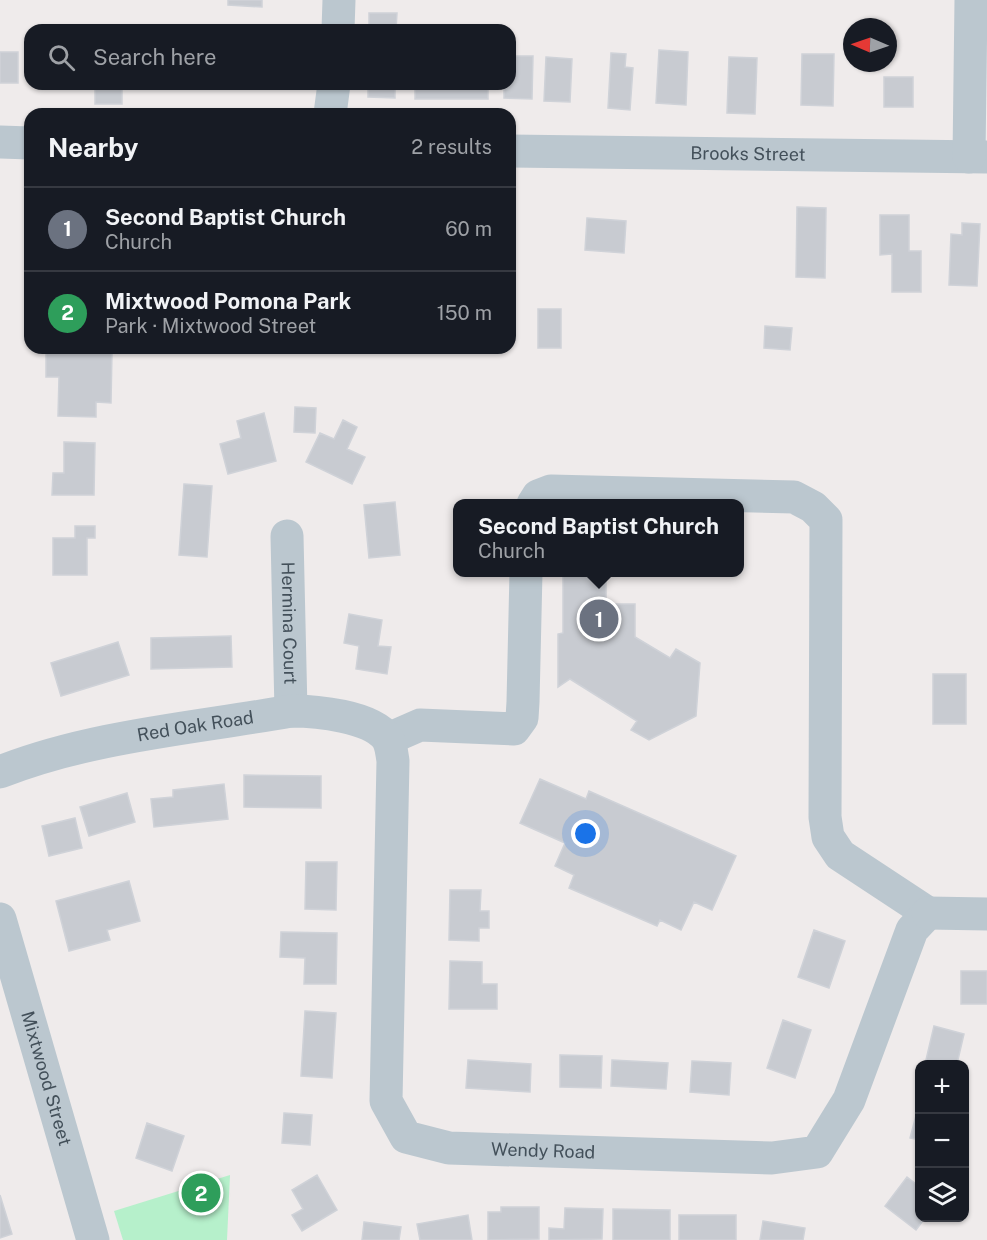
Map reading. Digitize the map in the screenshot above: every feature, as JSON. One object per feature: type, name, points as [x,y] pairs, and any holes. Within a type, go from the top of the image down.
[{"type":"street","points":[[338,24],[339,0]]},
{"type":"street","points":[[971,0],[978,157]]},
{"type":"street","points":[[331,108],[333,90]]},
{"type":"street","points":[[0,142],[24,143]]},
{"type":"street","name":"Brooks Street","points":[[516,151],[978,157]]},
{"type":"street","points":[[536,499],[551,491],[794,497],[813,507],[826,520],[825,817],[828,837],[840,855],[928,913],[987,914]]},
{"type":"street","name":"Hermina Court","points":[[287,536],[291,711]]},
{"type":"street","points":[[388,739],[420,725],[514,729],[522,718],[524,702],[526,577]]},
{"type":"street","name":"Red Oak Road","points":[[0,772],[21,764],[100,744],[291,711],[307,711],[356,720],[375,726],[388,739]]},
{"type":"street","name":"Wendy Road","points":[[388,739],[393,761],[386,1101],[406,1137],[449,1148],[772,1158],[818,1152],[849,1100],[912,930],[928,913]]},
{"type":"street","name":"Mixtwood Street","points":[[0,919],[93,1240]]},
{"type":"green space","points":[[230,1175],[227,1240],[123,1240],[114,1211]]},
{"type":"building","points":[[228,0],[262,0],[262,7],[228,5]]},
{"type":"building","points":[[369,13],[397,13],[396,24],[369,24]]},
{"type":"building","points":[[659,50],[688,52],[686,105],[656,103]]},
{"type":"building","points":[[0,52],[18,52],[18,83],[0,83]]},
{"type":"building","points":[[611,53],[626,54],[625,67],[633,68],[630,110],[608,108]]},
{"type":"building","points":[[802,54],[834,54],[833,106],[801,105]]},
{"type":"building","points":[[516,56],[533,56],[532,99],[504,98],[504,90],[516,90]]},
{"type":"building","points":[[546,57],[572,59],[570,102],[544,101]]},
{"type":"building","points":[[729,57],[757,58],[755,114],[727,113]]},
{"type":"building","points":[[884,77],[913,77],[913,107],[884,107]]},
{"type":"building","points":[[95,90],[122,90],[122,104],[95,104]]},
{"type":"building","points":[[368,90],[395,90],[395,98],[368,97]]},
{"type":"building","points":[[415,90],[488,90],[488,99],[415,99]]},
{"type":"building","points":[[797,207],[826,208],[825,278],[796,277]]},
{"type":"building","points":[[880,215],[909,215],[909,251],[921,251],[921,292],[892,292],[892,254],[880,255]]},
{"type":"building","points":[[587,218],[626,221],[624,253],[585,250]]},
{"type":"building","points":[[962,223],[980,224],[977,286],[949,285],[951,234],[962,235]]},
{"type":"building","points":[[538,309],[561,309],[561,348],[538,348]]},
{"type":"building","points":[[765,326],[792,328],[790,350],[764,348]]},
{"type":"building","points":[[46,354],[112,354],[111,403],[96,402],[96,417],[58,416],[59,377],[46,377]]},
{"type":"building","points":[[295,407],[316,408],[315,433],[294,432]]},
{"type":"building","points":[[264,413],[276,461],[228,474],[220,444],[241,438],[237,421]]},
{"type":"building","points":[[343,420],[357,427],[347,449],[365,457],[352,484],[306,462],[320,433],[334,439]]},
{"type":"building","points":[[64,442],[95,443],[94,495],[52,495],[53,473],[64,473]]},
{"type":"building","points":[[184,484],[212,486],[207,557],[179,555]]},
{"type":"building","points":[[395,502],[400,555],[369,558],[364,505]]},
{"type":"building","points":[[75,526],[95,526],[95,538],[87,538],[87,575],[53,575],[53,538],[75,538]]},
{"type":"building","points":[[563,577],[606,577],[606,604],[635,604],[635,637],[670,658],[676,649],[700,663],[696,716],[649,740],[631,730],[637,721],[570,679],[558,687],[558,634],[563,633]]},
{"type":"building","points":[[349,614],[382,620],[378,646],[391,647],[387,674],[356,669],[359,646],[344,643]]},
{"type":"building","points":[[231,636],[232,667],[151,669],[151,638]]},
{"type":"building","points":[[118,642],[129,675],[61,696],[51,663]]},
{"type":"building","points":[[933,674],[966,674],[966,724],[933,724]]},
{"type":"building","points":[[244,775],[321,776],[321,808],[244,807]]},
{"type":"building","points":[[540,779],[586,799],[589,791],[736,856],[712,910],[694,902],[681,930],[660,920],[657,926],[569,888],[574,875],[555,866],[565,843],[520,823]]},
{"type":"building","points":[[224,784],[228,819],[154,827],[151,799],[173,797],[173,790]]},
{"type":"building","points":[[127,793],[135,822],[89,836],[80,807]]},
{"type":"building","points":[[75,818],[82,848],[49,856],[42,826]]},
{"type":"building","points":[[306,862],[337,862],[336,910],[305,909]]},
{"type":"building","points":[[129,881],[140,921],[107,930],[110,940],[69,951],[56,901]]},
{"type":"building","points":[[450,890],[481,890],[480,911],[489,911],[489,928],[479,928],[479,941],[449,940]]},
{"type":"building","points":[[814,930],[845,941],[829,988],[798,977]]},
{"type":"building","points":[[281,932],[337,933],[336,984],[304,984],[305,958],[280,957]]},
{"type":"building","points":[[450,961],[482,962],[482,984],[497,984],[497,1009],[449,1009]]},
{"type":"building","points":[[961,971],[987,971],[987,1004],[961,1004]]},
{"type":"building","points":[[305,1011],[336,1013],[332,1078],[301,1076]]},
{"type":"building","points":[[783,1020],[811,1030],[795,1078],[767,1068]]},
{"type":"building","points":[[934,1026],[964,1034],[958,1060],[926,1060]]},
{"type":"building","points":[[560,1055],[602,1056],[601,1088],[560,1087]]},
{"type":"building","points":[[468,1060],[531,1064],[530,1092],[466,1088]]},
{"type":"building","points":[[612,1060],[668,1063],[666,1089],[611,1086]]},
{"type":"building","points":[[692,1061],[731,1063],[729,1095],[690,1092]]},
{"type":"building","points":[[284,1113],[312,1115],[310,1145],[282,1143]]},
{"type":"building","points":[[915,1120],[915,1139],[910,1138]]},
{"type":"building","points":[[147,1123],[184,1136],[172,1171],[136,1158]]},
{"type":"building","points":[[317,1175],[337,1210],[302,1231],[292,1215],[303,1209],[292,1190]]},
{"type":"building","points":[[907,1177],[915,1183],[915,1222],[922,1222],[916,1230],[885,1206]]},
{"type":"building","points":[[0,1195],[12,1234],[0,1238]]},
{"type":"building","points":[[501,1207],[539,1207],[539,1239],[488,1240],[488,1212],[501,1212]]},
{"type":"building","points":[[565,1208],[603,1209],[602,1239],[549,1240],[549,1228],[564,1229]]},
{"type":"building","points":[[613,1209],[670,1210],[670,1240],[613,1240]]},
{"type":"building","points":[[468,1215],[472,1240],[420,1240],[417,1224]]},
{"type":"building","points":[[679,1215],[736,1215],[736,1240],[679,1240]]},
{"type":"building","points":[[763,1221],[805,1228],[803,1240],[760,1240]]},
{"type":"building","points":[[364,1222],[401,1227],[399,1240],[362,1240]]},
{"type":"place","name":"Second Baptist Church","points":[[599,619]]},
{"type":"place","name":"Mixtwood Pomona Park","points":[[201,1193]]}]
